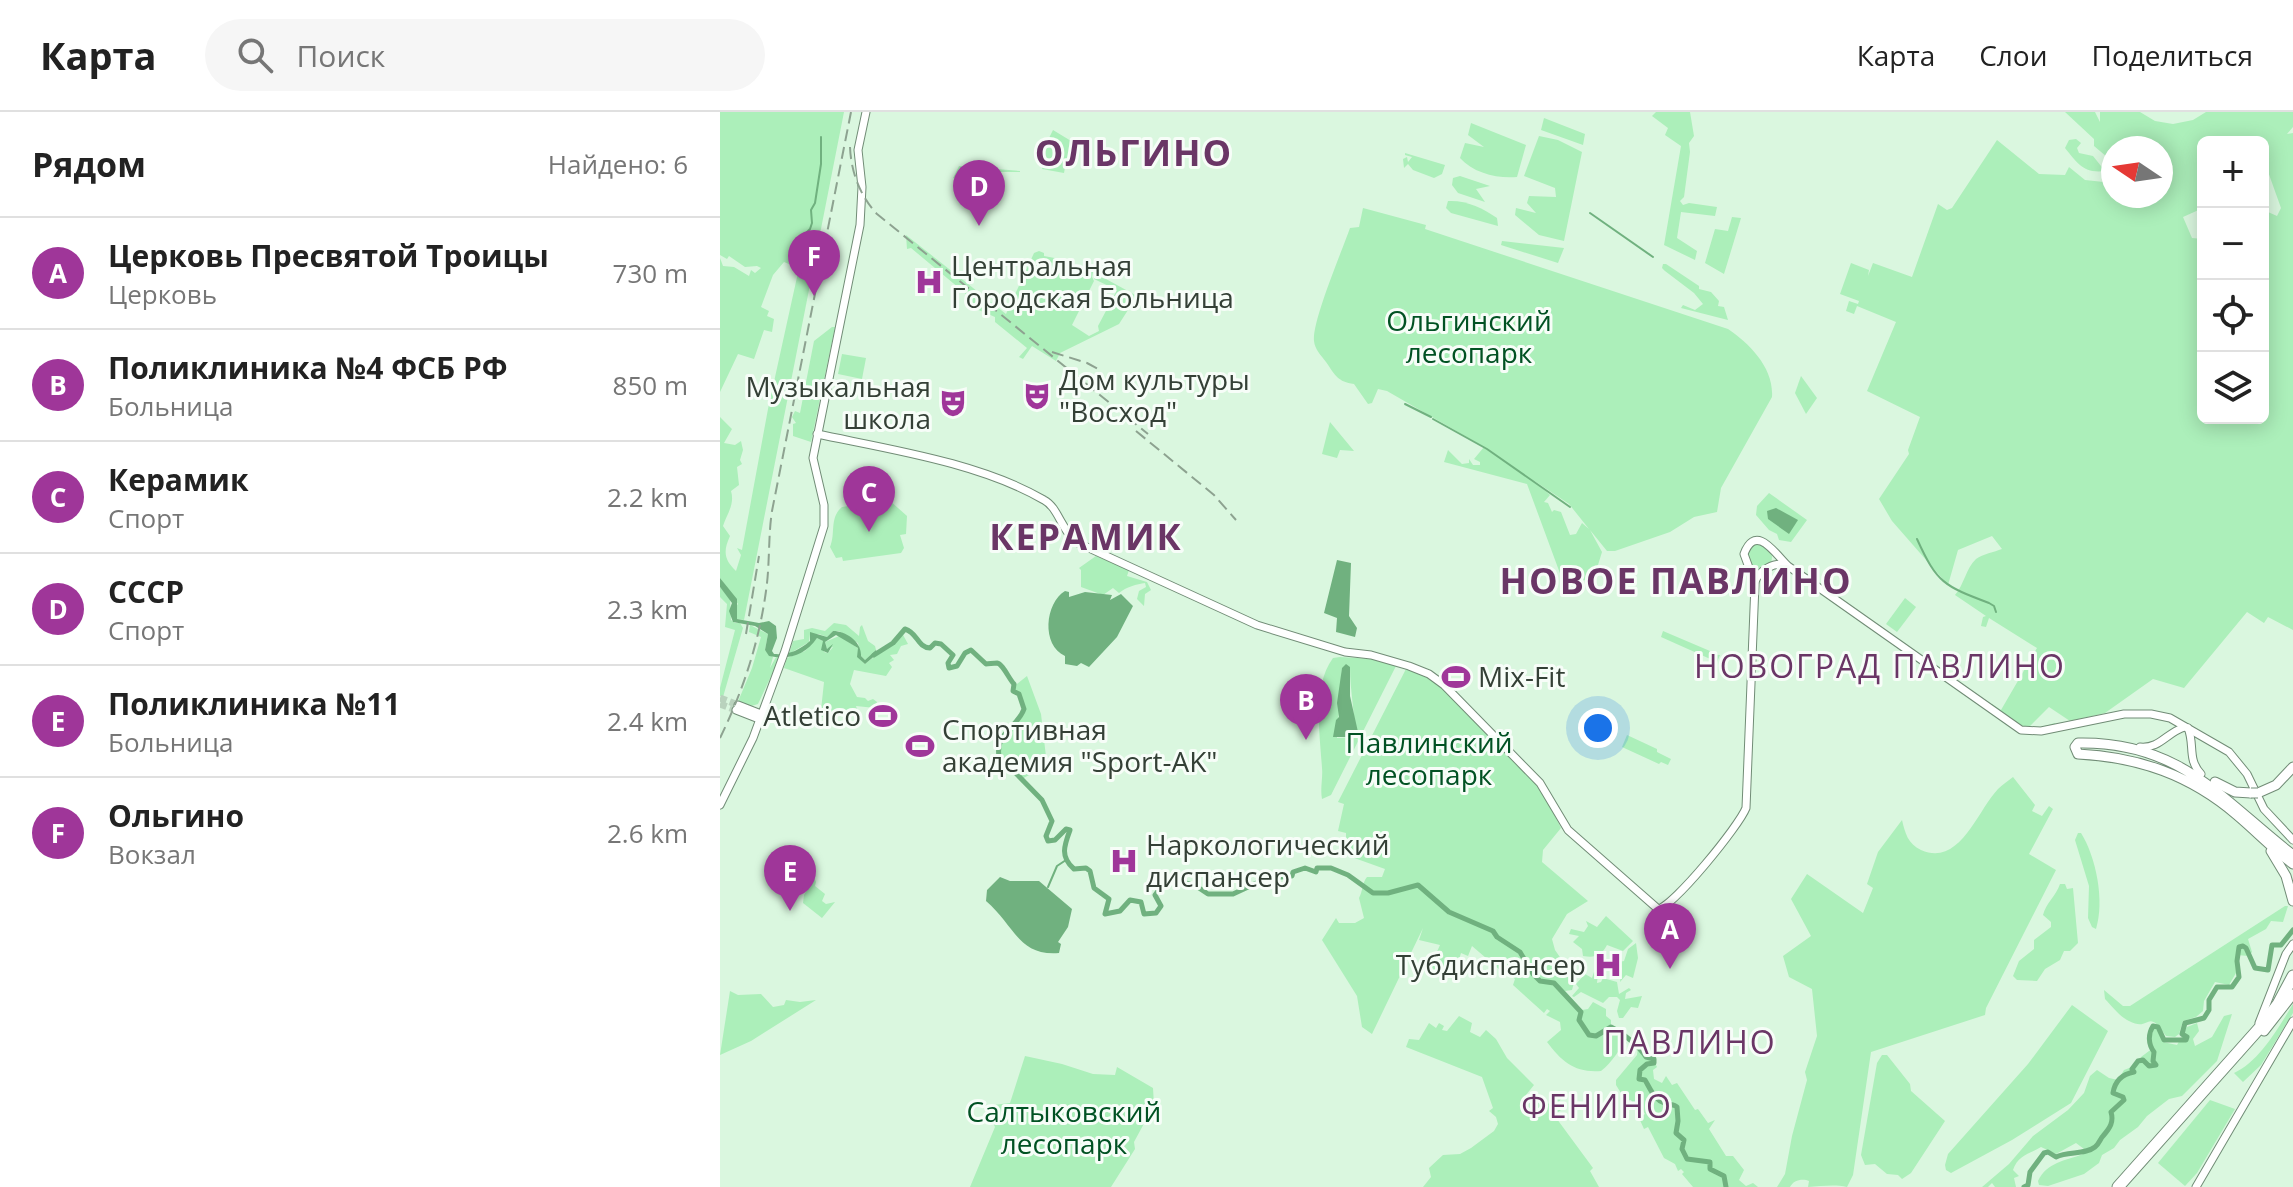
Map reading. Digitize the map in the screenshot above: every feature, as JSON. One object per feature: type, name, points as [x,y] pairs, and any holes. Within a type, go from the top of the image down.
[{"type":"highway","points":[[2125,1187],[2272,1012],[2293,976]]},
{"type":"highway","points":[[2118,1187],[2208,1087],[2264,1031],[2293,991]]},
{"type":"main road","points":[[720,804],[757,724],[785,651],[825,521],[813,464],[857,225],[859,188],[855,149],[864,112]]},
{"type":"main road","points":[[817,434],[978,471],[1047,501],[1064,531],[1078,543],[1251,622],[1429,674],[1444,685],[1537,780],[1568,830],[1654,907],[1662,908],[1675,898],[1745,810],[1755,584],[1757,576],[1767,569],[1780,563],[1788,566]]},
{"type":"main road","points":[[1755,584],[1744,554],[1750,544],[1764,542],[1788,566],[2021,730],[2041,731],[2124,714],[2170,718],[2221,745],[2239,763],[2264,809],[2293,840]]},
{"type":"main road","points":[[1749,567],[1757,571],[1767,569],[1773,561],[1773,550]]},
{"type":"main road","points":[[750,713],[766,699]]},
{"type":"main road","points":[[737,708],[750,713],[757,724]]},
{"type":"main road","points":[[2151,714],[2169,724],[2167,738]]},
{"type":"main road","points":[[2080,743],[2117,743],[2149,748],[2177,729],[2188,727]]},
{"type":"main road","points":[[2188,727],[2192,763],[2201,774]]},
{"type":"main road","points":[[2080,743],[2165,756],[2235,792],[2255,793],[2276,785],[2293,767]]},
{"type":"main road","points":[[2080,743],[2075,751],[2078,754],[2125,759],[2169,772],[2214,797],[2293,864]]},
{"type":"main road","points":[[2127,748],[2163,759],[2197,776],[2237,805],[2293,855]]},
{"type":"main road","points":[[2254,830],[2280,865],[2292,898]]},
{"type":"main road","points":[[2246,1043],[2261,1020],[2286,954],[2293,944]]},
{"type":"main road","points":[[2272,1012],[2293,966]]},
{"type":"main road","points":[[2198,1187],[2293,1024]]},
{"type":"main road","points":[[2198,1187],[2293,1024]]},
{"type":"green space","points":[[720,112],[844,112],[744,620],[737,619],[735,607],[738,604],[720,578],[720,417],[732,429],[724,443],[735,445],[741,441],[743,450],[742,464],[737,467],[739,485],[731,491],[731,505],[723,526],[730,536],[726,546],[727,559],[736,571],[741,555],[737,548],[742,550],[768,409],[799,268],[784,262],[773,275],[761,307],[769,311],[767,316],[774,319],[772,332],[764,330],[754,359],[738,354],[720,392],[720,258],[723,266],[734,267],[749,276],[751,270],[755,273],[761,268],[745,267],[729,256],[727,259],[720,255]]},
{"type":"green space","points":[[1656,112],[1690,112],[1694,136],[1689,143],[1684,197],[1680,201],[1683,205],[1717,207],[1715,216],[1681,212],[1677,238],[1697,251],[1695,260],[1664,245],[1681,146],[1665,135],[1668,128],[1652,116]]},
{"type":"green space","points":[[2065,112],[2095,112],[2100,122],[2100,112],[2140,112],[2155,121],[2173,124],[2193,120],[2206,112],[2293,112],[2293,127],[2287,134],[2293,133],[2293,630],[2268,617],[2264,623],[2247,612],[2184,688],[2153,679],[2105,713],[2070,721],[2049,707],[2029,727],[2014,722],[1990,706],[1992,704],[2001,710],[2037,648],[1989,618],[1986,627],[1981,626],[1986,616],[1955,595],[1976,559],[2002,549],[1992,536],[1958,550],[1948,585],[1892,521],[1879,499],[1909,454],[1920,417],[1867,391],[1896,322],[1857,306],[1854,314],[1846,311],[1849,301],[1858,304],[1859,301],[1840,294],[1851,263],[1869,270],[1868,276],[1873,263],[1912,277],[1938,204],[1947,210],[1952,208],[1997,140],[2039,174],[2065,175],[2069,167],[2085,180],[2101,182],[2101,208],[2173,208],[2173,136],[2101,136],[2101,152],[2094,146],[2094,139]]},
{"type":"green space","points":[[1544,118],[1585,134],[1583,145],[1541,130]]},
{"type":"green space","points":[[1471,123],[1526,145],[1517,177],[1486,174],[1460,158],[1465,143],[1484,147],[1468,135]]},
{"type":"green space","points":[[1053,130],[1076,144],[1064,173],[1042,169],[1043,165],[1037,162]]},
{"type":"green space","points":[[1539,136],[1558,140],[1582,152],[1564,241],[1539,235],[1515,215],[1516,208],[1536,213],[1527,203],[1529,196],[1556,197],[1555,188],[1524,176]]},
{"type":"green space","points":[[2076,139],[2081,143],[2077,148],[2079,153],[2093,156],[2101,171],[2086,169],[2073,158],[2065,148],[2069,140]]},
{"type":"green space","points":[[1405,153],[1445,165],[1442,174],[1434,178],[1413,170],[1408,164],[1404,168],[1403,159],[1407,157],[1408,162],[1412,157]]},
{"type":"green space","points":[[959,166],[1020,172],[997,172],[987,192],[953,178]]},
{"type":"green space","points":[[1460,176],[1490,186],[1476,189],[1485,202],[1458,193],[1452,185],[1453,178]]},
{"type":"green space","points":[[1448,201],[1480,208],[1497,218],[1498,226],[1451,213],[1446,208]]},
{"type":"green space","name":"Ольгинский лесопарк","points":[[1363,208],[1426,225],[1425,229],[1728,329],[1736,335],[1752,349],[1765,367],[1772,386],[1772,397],[1721,488],[1717,512],[1694,517],[1670,532],[1615,551],[1607,551],[1590,530],[1602,552],[1598,565],[1591,570],[1596,579],[1592,584],[1582,579],[1574,582],[1568,595],[1527,484],[1444,462],[1448,450],[1462,464],[1469,463],[1469,459],[1473,465],[1480,465],[1474,459],[1484,447],[1387,391],[1378,389],[1372,403],[1368,404],[1354,384],[1337,377],[1317,350],[1315,331],[1322,303],[1350,228],[1359,227]],"holes":[[[1533,480],[1569,504],[1589,529],[1582,523],[1576,534],[1570,535],[1561,512],[1552,512],[1548,503],[1544,502],[1550,495]]]},
{"type":"green space","points":[[1732,217],[1741,218],[1724,274],[1705,263],[1715,229],[1728,231]]},
{"type":"green space","points":[[906,235],[1006,314],[1034,253],[1039,251],[1044,256],[1065,260],[1065,263],[1093,272],[1094,281],[1072,325],[1089,336],[1099,331],[1098,326],[1117,290],[1094,279],[1095,273],[1137,296],[1119,324],[1060,353],[1056,361],[1032,346],[1023,359],[1019,357],[1027,348],[995,322],[995,317],[974,308],[965,293],[911,248],[907,249]]},
{"type":"green space","points":[[1502,241],[1564,248],[1558,263],[1501,245]]},
{"type":"green space","points":[[1663,264],[1699,286],[1699,289],[1711,292],[1719,301],[1718,306],[1724,307],[1728,320],[1681,308],[1683,305],[1695,310],[1703,304],[1662,268]]},
{"type":"green space","points":[[835,327],[811,442],[793,436],[793,424],[796,423],[792,417],[795,411],[800,413],[814,341]]},
{"type":"green space","points":[[842,354],[866,358],[862,379],[838,374]]},
{"type":"green space","points":[[1801,376],[1817,398],[1806,414],[1795,393]]},
{"type":"green space","points":[[1330,422],[1354,451],[1340,450],[1337,458],[1322,454]]},
{"type":"green space","points":[[1769,493],[1807,520],[1791,542],[1779,540],[1777,534],[1769,530],[1756,515],[1757,506]]},
{"type":"green space","name":"КЕРАМИК","points":[[889,500],[907,516],[906,534],[900,535],[904,548],[901,553],[843,561],[842,557],[836,558],[830,547],[838,511],[842,507]]},
{"type":"green space","points":[[1759,544],[1768,548],[1772,557],[1768,566],[1759,570],[1750,566],[1746,557],[1750,548]]},
{"type":"green space","points":[[1096,556],[1129,570],[1127,576],[1147,582],[1151,590],[1145,594],[1144,606],[1137,599],[1139,591],[1146,587],[1145,583],[1119,593],[1113,588],[1103,595],[1081,587],[1079,568]]},
{"type":"green space","points":[[720,587],[730,598],[731,620],[740,623],[743,628],[723,697],[720,696],[720,688],[735,630],[725,627],[727,604],[720,597]]},
{"type":"green space","points":[[1905,598],[1916,607],[1897,632],[1886,624]]},
{"type":"green space","points":[[834,623],[846,625],[859,636],[862,625],[868,641],[876,650],[865,660],[858,643],[839,631],[833,631],[827,637],[810,634],[809,642],[789,654],[793,641],[804,639],[804,630],[825,631]]},
{"type":"green space","points":[[750,625],[768,634],[765,650],[773,657],[770,668],[776,657],[780,657],[758,704],[748,707],[737,703],[761,637],[749,632]]},
{"type":"green space","points":[[1663,631],[1710,651],[1709,654],[1720,655],[1717,662],[1661,637]]},
{"type":"green space","points":[[902,633],[908,644],[901,646],[897,654],[890,655],[894,660],[889,663],[892,667],[886,676],[854,670],[850,684],[857,697],[868,701],[873,699],[877,702],[875,708],[856,706],[858,712],[817,718],[824,682],[784,668],[787,658],[805,651],[817,638],[823,641],[824,652],[828,653],[833,647],[827,649],[825,642],[839,636],[858,648],[858,657],[865,664]]},
{"type":"green space","name":"Павлинский лесопарк","points":[[1333,658],[1373,659],[1397,664],[1331,795],[1322,799],[1320,696],[1326,669]],"holes":[[[1350,667],[1355,737],[1337,738],[1342,668]]]},
{"type":"green space","name":"Павлинский лесопарк","points":[[1407,667],[1432,677],[1541,788],[1561,828],[1543,850],[1542,862],[1588,901],[1567,914],[1552,939],[1555,950],[1575,979],[1572,990],[1565,991],[1582,1010],[1588,1009],[1593,1002],[1606,1009],[1611,1027],[1627,1043],[1601,1071],[1576,1068],[1558,1055],[1547,1042],[1561,1030],[1560,1022],[1546,1015],[1550,1011],[1547,1009],[1544,1013],[1513,985],[1515,979],[1499,972],[1472,946],[1468,956],[1461,953],[1456,970],[1441,967],[1439,971],[1429,967],[1429,964],[1434,966],[1438,958],[1436,954],[1440,945],[1419,940],[1423,928],[1372,1034],[1362,1027],[1357,996],[1322,940],[1336,918],[1339,923],[1355,923],[1364,918],[1359,898],[1364,882],[1367,877],[1382,877],[1385,869],[1346,855],[1346,833],[1338,831],[1344,804],[1338,802]]},
{"type":"green space","points":[[1027,676],[1041,714],[1047,765],[1022,779],[1001,759],[997,750],[1005,732],[1024,713],[1019,695],[1013,687]]},
{"type":"green space","points":[[1627,735],[1671,759],[1668,765],[1622,747]]},
{"type":"green space","points":[[2013,777],[2035,805],[2032,811],[2042,816],[2049,806],[2053,809],[2029,854],[2056,870],[1985,1015],[1871,1052],[1853,1175],[1847,1187],[1808,1187],[1809,1181],[1804,1180],[1796,1181],[1790,1187],[1777,1187],[1785,1174],[1807,1080],[1805,1072],[1817,1036],[1812,989],[1789,977],[1783,956],[1811,936],[1791,899],[1807,874],[1863,913],[1873,888],[1867,884],[1878,852],[1902,820],[1908,838],[1917,848],[1935,853],[1947,851],[1966,834],[1998,789]]},
{"type":"green space","points":[[2078,833],[2086,843],[2098,880],[2100,906],[2096,929],[2088,918],[2089,886],[2075,840]]},
{"type":"green space","points":[[814,877],[815,886],[825,894],[822,901],[826,904],[835,902],[822,918],[803,903]]},
{"type":"green space","points":[[2060,884],[2065,884],[2067,889],[2073,888],[2078,943],[2070,951],[2064,951],[2060,960],[2045,969],[2037,981],[2017,980],[2013,976],[2019,961],[2034,949],[2034,940],[2051,927],[2051,922],[2043,915]]},
{"type":"green space","points":[[2288,906],[2283,922],[2271,921],[2266,929],[2248,939],[2252,952],[2249,956],[2236,955],[2236,973],[2229,985],[2215,982],[2204,1001],[2203,1011],[2183,1021],[2175,1037],[2166,1036],[2151,1021],[2136,1024],[2126,1019],[2105,999],[2104,990],[2123,1006],[2130,1006]]},
{"type":"green space","points":[[1606,916],[1633,941],[1623,951],[1607,945],[1597,955],[1583,956],[1582,949],[1573,942],[1579,936],[1569,934],[1571,929],[1584,932],[1588,926],[1586,921],[1597,927]]},
{"type":"green space","points":[[1636,943],[1638,958],[1633,978],[1626,975],[1620,982],[1622,968],[1619,962],[1624,961],[1628,949]]},
{"type":"green space","points":[[1594,972],[1598,973],[1597,983],[1603,978],[1617,982],[1619,994],[1629,988],[1631,990],[1626,993],[1625,999],[1642,996],[1638,1008],[1631,1007],[1623,1018],[1619,1018],[1620,1000],[1617,997],[1609,997],[1603,1003],[1581,992],[1572,996],[1579,988],[1576,984],[1585,974],[1592,978]]},
{"type":"green space","points":[[730,991],[738,995],[761,994],[773,1007],[784,1005],[786,1000],[816,1000],[751,1041],[720,1055]]},
{"type":"green space","points":[[2293,1004],[2293,1013],[2261,1065],[2243,1082],[2234,1073],[2260,1052]]},
{"type":"green space","points":[[2072,1005],[2108,1031],[2071,1103],[1951,1173],[1946,1170],[1948,1154],[2028,1064]]},
{"type":"green space","points":[[2232,1014],[2217,1061],[2182,1096],[2169,1099],[2147,1116],[2084,1174],[2048,1186],[2039,1185],[2038,1181],[2046,1170],[2083,1154],[2084,1149],[2076,1143],[2056,1154],[2041,1147],[2015,1165],[2013,1170],[2019,1176],[2014,1178],[2016,1187],[1995,1187],[1992,1183],[1982,1187],[2009,1164],[2033,1136],[2068,1110],[2084,1093],[2090,1076],[2097,1070],[2118,1080],[2124,1070],[2137,1065],[2141,1057],[2153,1048],[2151,1036],[2154,1029],[2157,1029],[2163,1042],[2177,1045],[2187,1027],[2197,1023],[2199,1031],[2193,1039],[2195,1046],[2212,1037],[2224,1016]]},
{"type":"green space","points":[[1459,1016],[1472,1023],[1470,1032],[1480,1037],[1486,1030],[1496,1039],[1507,1058],[1534,1085],[1526,1095],[1532,1102],[1540,1097],[1547,1105],[1557,1095],[1561,1099],[1557,1104],[1561,1110],[1554,1115],[1593,1168],[1590,1171],[1599,1187],[1423,1187],[1431,1177],[1429,1168],[1443,1155],[1460,1154],[1471,1148],[1494,1131],[1498,1124],[1489,1111],[1493,1108],[1482,1077],[1406,1047],[1409,1039],[1419,1040],[1429,1023],[1436,1028],[1439,1023],[1444,1026],[1442,1030],[1447,1031]]},
{"type":"green space","points":[[1638,1048],[1645,1058],[1653,1059],[1657,1067],[1653,1070],[1654,1079],[1662,1083],[1666,1076],[1672,1085],[1677,1083],[1708,1123],[1715,1120],[1709,1129],[1726,1156],[1733,1156],[1744,1170],[1739,1180],[1746,1186],[1753,1183],[1758,1187],[1693,1187],[1681,1169],[1678,1171],[1675,1164],[1664,1158],[1648,1127],[1644,1129],[1639,1118],[1645,1114],[1642,1109],[1638,1112],[1616,1085],[1616,1080],[1637,1055]]},
{"type":"green space","points":[[1882,1055],[1887,1055],[1910,1084],[1911,1091],[1945,1121],[1911,1173],[1902,1179],[1898,1175],[1887,1174],[1875,1164],[1865,1165],[1861,1155],[1877,1063]]},
{"type":"green space","name":"Салтыковский лесопарк","points":[[1025,1056],[1093,1074],[1115,1075],[1117,1067],[1153,1088],[1154,1105],[1134,1142],[1135,1149],[1111,1187],[970,1187],[995,1127],[985,1106],[1010,1103]]},
{"type":"green space","points":[[2210,1100],[2235,1109],[2197,1173],[2185,1186],[2158,1163]]},
{"type":"shaded area","points":[[1776,508],[1798,520],[1789,534],[1768,519],[1767,511]]},
{"type":"shaded area","points":[[1337,560],[1351,563],[1349,616],[1357,628],[1355,637],[1336,632],[1337,618],[1324,613]]},
{"type":"shaded area","points":[[720,578],[737,599],[737,619],[759,623],[769,621],[776,626],[774,654],[789,653],[801,647],[810,641],[810,632],[827,637],[833,631],[852,638],[859,646],[865,660],[876,650],[877,654],[865,664],[857,657],[858,648],[836,635],[825,642],[827,649],[833,644],[828,653],[821,650],[823,641],[817,638],[796,655],[769,656],[765,650],[768,634],[755,626],[733,622],[729,611],[732,603],[720,587]]},
{"type":"shaded area","points":[[1065,591],[1069,592],[1069,597],[1085,592],[1112,595],[1110,600],[1121,594],[1133,606],[1117,637],[1089,667],[1081,663],[1077,666],[1065,664],[1065,656],[1057,651],[1049,634],[1053,605]]},
{"type":"shaded area","points":[[1346,664],[1350,667],[1350,696],[1358,732],[1355,737],[1333,737],[1339,717],[1337,703],[1342,668]]},
{"type":"shaded area","points":[[1000,877],[1010,881],[1039,881],[1072,909],[1068,927],[1058,942],[1061,944],[1059,953],[1045,953],[1026,945],[986,901],[987,890]]},
{"type":"waterway","points":[[800,239],[812,223],[811,210],[815,203],[821,164],[821,137]]},
{"type":"waterway","points":[[1590,213],[1653,257]]},
{"type":"waterway","points":[[1405,404],[1431,417]]},
{"type":"waterway","points":[[1433,419],[1487,449],[1570,507]]},
{"type":"waterway","points":[[1917,539],[1930,565],[1944,581],[1989,603],[1996,612]]},
{"type":"waterway","points":[[874,655],[893,643],[905,629],[926,647],[941,644],[953,655],[948,663],[949,668],[957,666],[965,653],[971,650],[986,664],[997,663],[1001,666],[1014,684],[1013,691],[1019,694],[1024,709],[1000,741],[999,756],[1042,800],[1052,821],[1046,836],[1048,841],[1055,840],[1066,829],[1070,830],[1065,856],[1074,869],[1086,868],[1090,871],[1094,888],[1109,899],[1105,914],[1120,911],[1130,900],[1141,902],[1144,914],[1156,913],[1161,906],[1155,895],[1168,878],[1196,886],[1208,894],[1233,894],[1261,881],[1263,874],[1271,878],[1292,876],[1293,872],[1305,868],[1316,872],[1317,868],[1331,868],[1348,875],[1373,893],[1388,893],[1418,885],[1449,912],[1493,931],[1520,952],[1540,981],[1554,983],[1581,1012],[1579,1020],[1589,1035],[1596,1036],[1611,1027],[1631,1040],[1646,1057],[1654,1059],[1654,1063],[1640,1070],[1639,1079],[1645,1080],[1658,1099],[1677,1107],[1676,1133],[1684,1140],[1682,1149],[1687,1159],[1710,1162],[1710,1169],[1724,1176],[1726,1187]]},
{"type":"waterway","points":[[1048,887],[1057,866],[1066,860]]},
{"type":"waterway","points":[[2024,1187],[2028,1185],[2030,1172],[2044,1153],[2056,1157],[2086,1151],[2098,1144],[2111,1125],[2111,1112],[2124,1100],[2113,1093],[2118,1081],[2134,1072],[2132,1069],[2138,1061],[2143,1060],[2149,1066],[2156,1065],[2149,1039],[2153,1026],[2158,1027],[2164,1040],[2186,1040],[2187,1037],[2182,1034],[2185,1023],[2204,1018],[2217,987],[2232,987],[2239,977],[2239,947],[2246,948],[2255,968],[2268,970],[2272,945],[2281,945],[2293,930]]},
{"type":"tunnel","points":[[720,698],[738,705]]},
{"type":"tunnel","points":[[720,704],[736,710]]},
{"type":"railway","points":[[720,738],[743,684],[763,610],[772,511],[851,112]]},
{"type":"railway","points":[[850,147],[858,183],[877,214],[1148,434]]},
{"type":"railway","points":[[1052,352],[1100,370]]},
{"type":"railway","points":[[1136,431],[1214,495],[1236,520]]},
{"type":"railway","points":[[746,634],[759,556]]},
{"type":"place","name":"СССР","points":[[979,226]]},
{"type":"place","name":"Центральная Городская Больница","points":[[929,282]]},
{"type":"place","name":"Ольгино","points":[[814,296]]},
{"type":"place","name":"Дом культуры \"Восход\"","points":[[1037,396]]},
{"type":"place","name":"Музыкальная школа","points":[[953,403]]},
{"type":"place","name":"Керамик","points":[[869,532]]},
{"type":"place","name":"Mix-Fit","points":[[1456,677]]},
{"type":"place","name":"Atletico","points":[[883,716]]},
{"type":"place","name":"Поликлиника №4 ФСБ РФ","points":[[1306,740]]},
{"type":"place","name":"Спортивная академия \"Sport-AK\"","points":[[920,746]]},
{"type":"place","name":"Наркологический диспансер","points":[[1124,861]]},
{"type":"place","name":"Поликлиника №11","points":[[790,911]]},
{"type":"place","name":"Тубдиспансер","points":[[1608,965]]},
{"type":"place","name":"Церковь Пресвятой Троицы","points":[[1670,969]]},
{"type":"district","name":"ОЛЬГИНО","points":[[1134,153]]},
{"type":"district","name":"КЕРАМИК","points":[[1086,537]]},
{"type":"district","name":"НОВОЕ ПАВЛИНО","points":[[1676,581]]},
{"type":"district","name":"НОВОГРАД ПАВЛИНО","points":[[1880,667]]},
{"type":"district","name":"ПАВЛИНО","points":[[1690,1043]]},
{"type":"district","name":"ФЕНИНО","points":[[1597,1107]]}]
